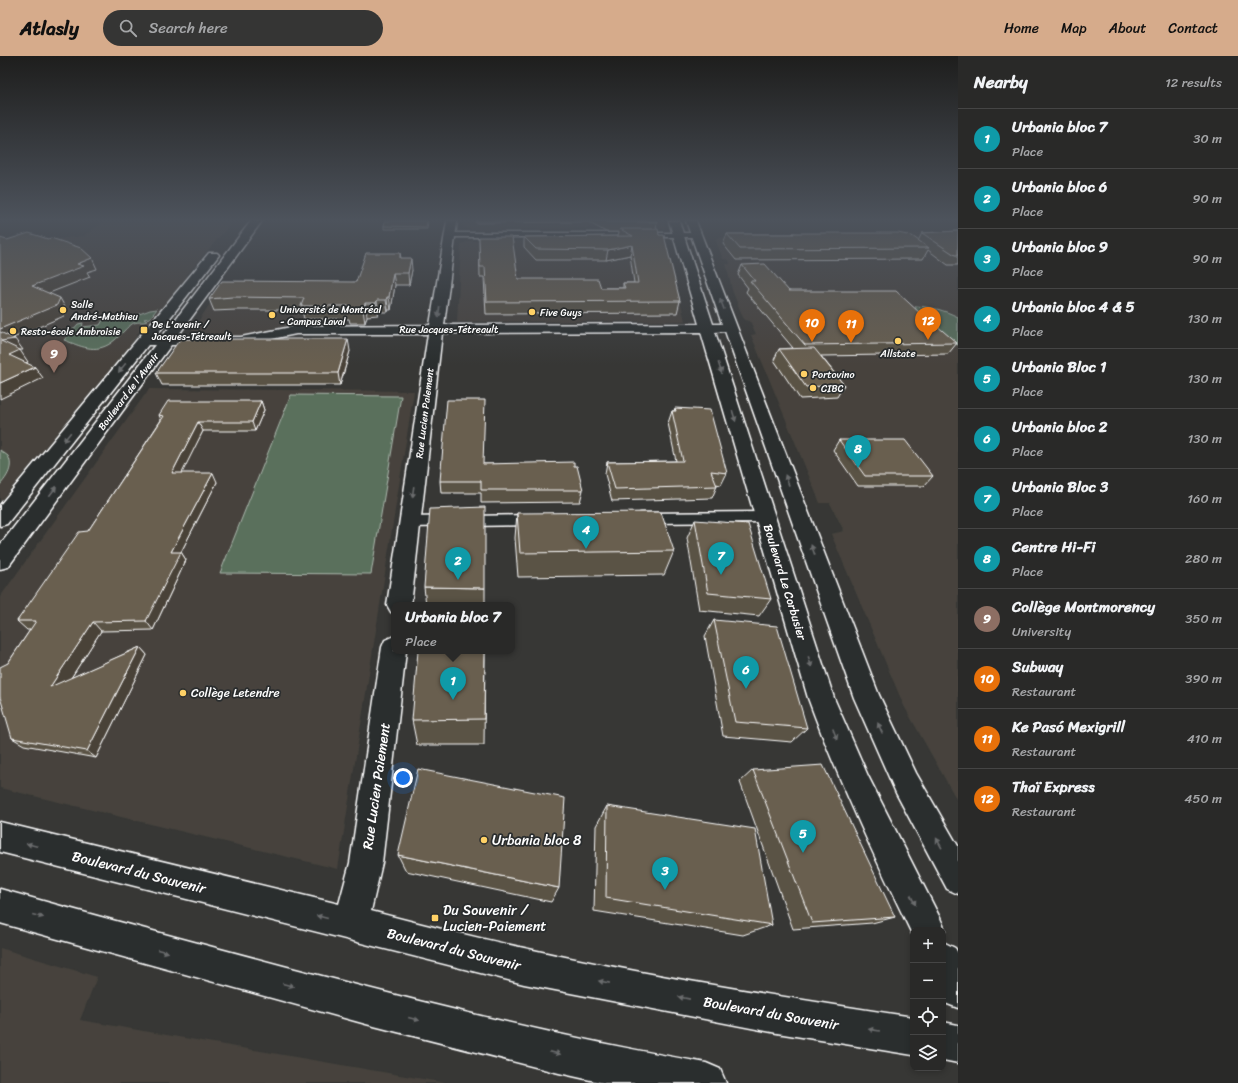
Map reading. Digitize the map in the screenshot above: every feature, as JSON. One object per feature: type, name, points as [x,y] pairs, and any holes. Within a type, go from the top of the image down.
[{"type":"street","name":"Boulevard de l'Avenir","points":[[0,519],[202,269]]},
{"type":"street","name":"Boulevard de l'Avenir","points":[[0,561],[221,269]]},
{"type":"street","name":"Rue Lucien Paiement","points":[[400,602],[433,341],[444,269]]},
{"type":"street","name":"Boulevard Le Corbusier","points":[[689,269],[821,698],[836,737],[880,834],[926,927]]},
{"type":"street","points":[[709,269],[873,713],[906,783],[958,878]]},
{"type":"street","name":"Rue Jacques-Tétreault","points":[[144,341],[241,341],[291,330],[731,328]]},
{"type":"street","points":[[628,518],[800,517]]},
{"type":"street","points":[[410,522],[549,520]]},
{"type":"street","name":"Rue Lucien Paiement","points":[[351,924],[366,863],[393,654]]},
{"type":"street","name":"Boulevard du Souvenir","points":[[0,837],[351,924],[580,978],[770,1014],[910,1036]]},
{"type":"street","points":[[0,906],[130,943],[447,1028],[596,1062],[706,1083]]},
{"type":"street","points":[[944,963],[958,990]]},
{"type":"street","points":[[946,1042],[958,1044]]},
{"type":"shaded area","points":[[0,269],[192,269],[153,319],[136,335],[138,335],[0,502]]},
{"type":"shaded area","points":[[460,269],[673,269],[685,321],[457,322]]},
{"type":"shaded area","points":[[727,269],[958,269],[958,802],[904,706],[831,534],[844,531],[830,503],[820,503],[751,335],[756,334],[750,321],[744,320],[732,290]]},
{"type":"shaded area","name":"Université de Montréal - Campus Laval","points":[[352,288],[340,324],[285,326],[245,335],[189,335],[220,289]]},
{"type":"shaded area","name":"Collège Letendre","points":[[149,389],[414,391],[338,869],[0,788],[0,597]]},
{"type":"shaded area","points":[[0,948],[97,977],[80,1020],[446,1083],[0,1083]]},
{"type":"green space","points":[[916,306],[938,309],[958,317],[958,345],[939,337],[915,313]]},
{"type":"green space","points":[[157,309],[150,318],[144,319],[147,321],[132,324],[126,328],[114,341],[99,348],[88,348],[64,340],[78,324],[83,323],[82,327],[100,325],[103,320],[111,320],[119,317],[123,320],[150,310]]},
{"type":"green space","points":[[291,395],[401,396],[371,574],[220,573]]},
{"type":"green space","points":[[0,450],[8,456],[10,460],[10,468],[5,479],[0,485]]},
{"type":"building","points":[[0,269],[76,269],[32,286],[60,298],[57,305],[0,329]]},
{"type":"building","points":[[361,269],[409,269],[408,273],[393,273],[389,297],[387,297],[386,300],[377,300],[376,303],[365,303],[363,310],[347,310],[348,306],[301,306],[304,298],[232,297],[209,299],[222,281],[356,282]]},
{"type":"building","points":[[485,269],[517,269],[518,279],[598,279],[601,288],[625,288],[623,283],[638,283],[636,269],[672,269],[680,301],[487,302]]},
{"type":"building","points":[[745,269],[769,269],[789,291],[896,291],[933,325],[936,325],[957,343],[805,345],[750,281],[755,281]]},
{"type":"building","points":[[0,332],[15,339],[1,341],[20,350],[9,355],[35,367],[0,383]]},
{"type":"building","points":[[180,339],[348,339],[338,373],[156,373]]},
{"type":"building","points":[[814,348],[844,385],[806,387],[779,349]]},
{"type":"building","points":[[447,400],[485,400],[483,464],[574,462],[574,466],[577,466],[583,490],[481,490],[481,481],[440,481]]},
{"type":"building","points":[[168,401],[261,401],[252,422],[198,422],[172,473],[213,473],[171,552],[181,552],[146,621],[93,622],[50,687],[140,647],[87,751],[12,738],[0,697],[0,667],[8,663],[36,621],[17,621],[79,532],[88,531],[164,416],[159,415]]},
{"type":"building","points":[[675,408],[710,410],[727,473],[711,471],[717,486],[615,489],[607,462],[683,461],[672,411],[676,411]]},
{"type":"building","points":[[839,440],[905,440],[933,476],[865,476]]},
{"type":"building","points":[[485,507],[485,588],[424,587],[430,509]]},
{"type":"building","points":[[661,512],[674,551],[520,553],[517,513]]},
{"type":"building","points":[[695,520],[748,524],[771,599],[708,593]]},
{"type":"building","points":[[714,620],[777,626],[807,728],[735,722]]},
{"type":"building","points":[[418,654],[485,654],[484,719],[412,720]]},
{"type":"building","points":[[823,765],[895,917],[812,923],[753,770]]},
{"type":"building","name":"Urbania bloc 8","points":[[418,769],[565,798],[559,888],[398,855]]},
{"type":"building","points":[[607,806],[755,829],[772,925],[606,898]]},
{"type":"place","name":"Salle André-Mathieu","points":[[63,310]]},
{"type":"place","name":"Five Guys","points":[[532,312]]},
{"type":"place","name":"Université de Montréal - Campus Laval","points":[[272,315]]},
{"type":"place","name":"De L'avenir / Jacques-Tétreault","points":[[144,330]]},
{"type":"place","name":"Resto-école Ambroisie","points":[[13,331]]},
{"type":"place","name":"Thaï Express","points":[[928,340]]},
{"type":"place","name":"Allstate","points":[[898,341]]},
{"type":"place","name":"Subway","points":[[812,342]]},
{"type":"place","name":"Ke Pasó Mexigrill","points":[[851,343]]},
{"type":"place","name":"Collège Montmorency","points":[[54,373]]},
{"type":"place","name":"Portovino","points":[[804,374]]},
{"type":"place","name":"CIBC","points":[[813,388]]},
{"type":"place","name":"Centre Hi-Fi","points":[[858,468]]},
{"type":"place","name":"Urbania bloc 4 & 5","points":[[586,549]]},
{"type":"place","name":"Urbania Bloc 3","points":[[721,575]]},
{"type":"place","name":"Urbania bloc 6","points":[[458,580]]},
{"type":"place","name":"Urbania bloc 2","points":[[746,689]]},
{"type":"place","name":"Collège Letendre","points":[[183,693]]},
{"type":"place","name":"Urbania bloc 7","points":[[453,700]]},
{"type":"place","name":"Urbania bloc 8","points":[[484,840]]},
{"type":"place","name":"Urbania Bloc 1","points":[[803,853]]},
{"type":"place","name":"Urbania bloc 9","points":[[665,890]]},
{"type":"place","name":"Du Souvenir / Lucien-Paiement","points":[[435,918]]}]
